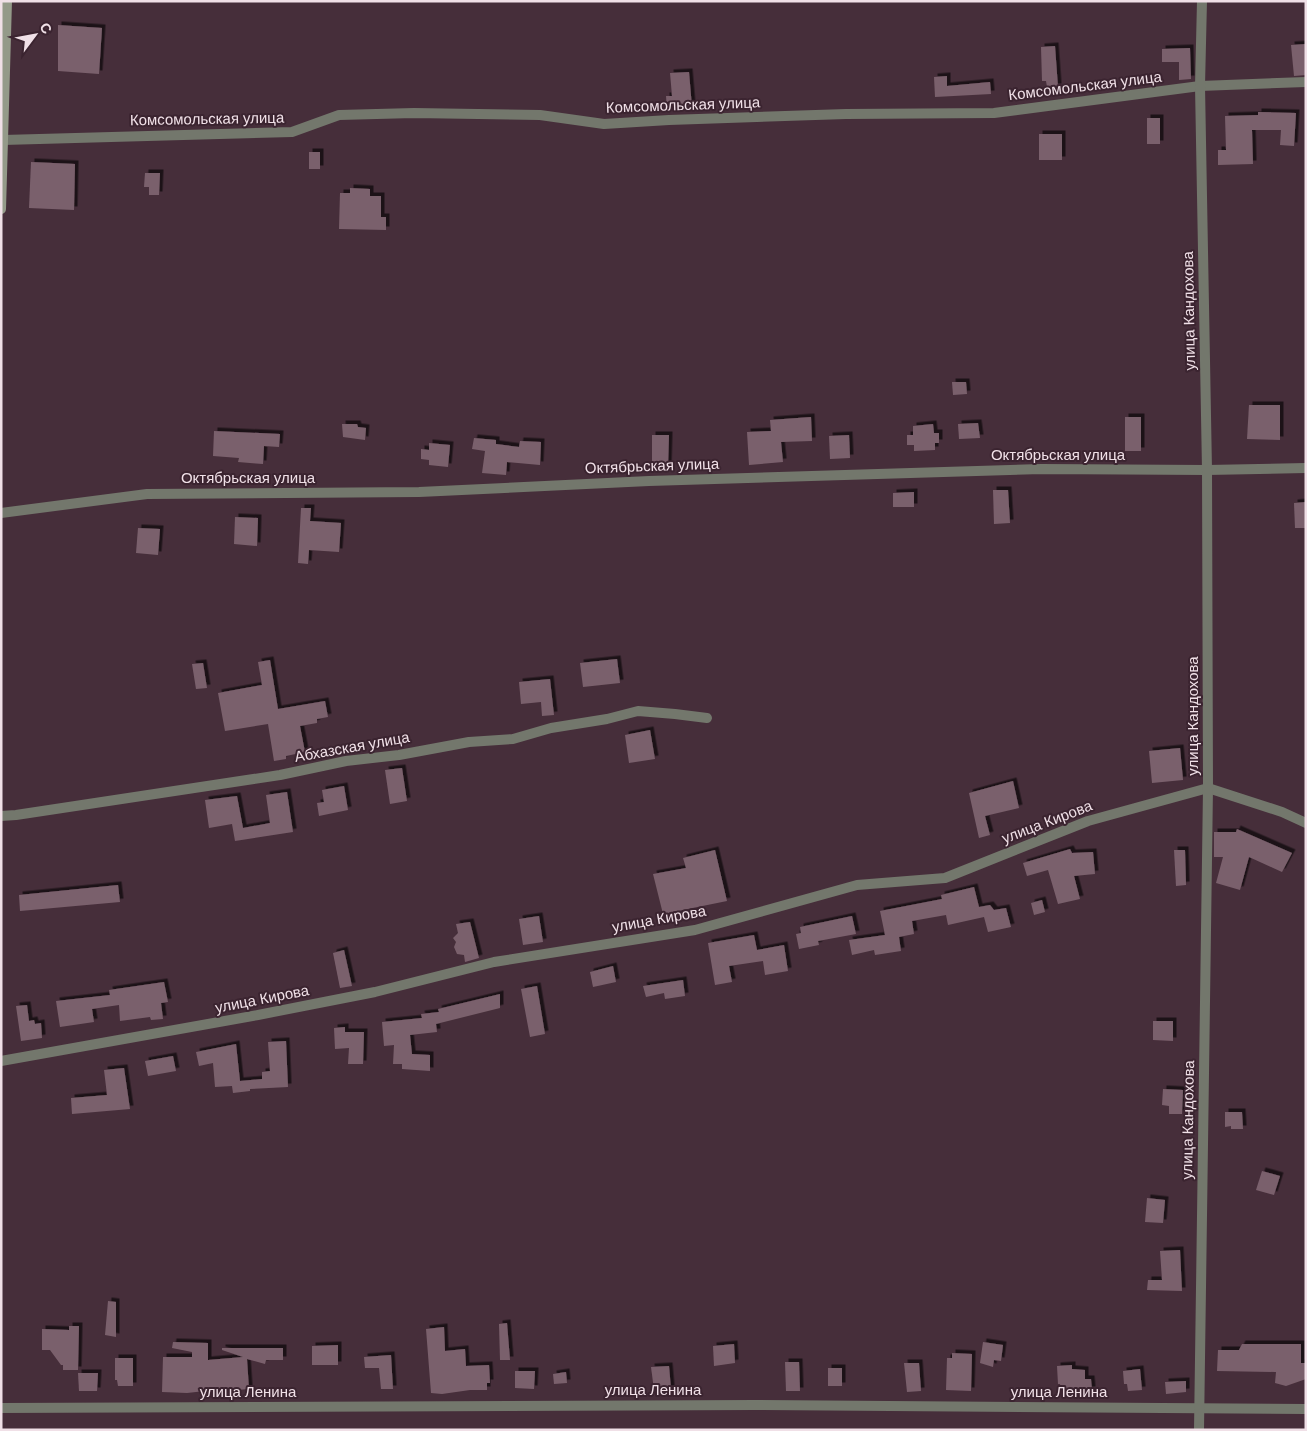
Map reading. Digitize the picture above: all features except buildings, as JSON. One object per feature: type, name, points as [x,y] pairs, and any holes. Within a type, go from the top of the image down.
[{"type":"street","points":[[1,209],[7,1]]},
{"type":"street","name":"улица Кандохова","points":[[1199,1430],[1208,788],[1207,470],[1200,86],[1202,1]]},
{"type":"street","name":"Комсомольская улица","points":[[3,140],[292,132],[339,115],[348,114],[540,115],[604,124],[836,114],[994,113],[1200,86],[1306,82]]},
{"type":"street","name":"Октябрьская улица","points":[[1,513],[147,494],[419,492],[649,480],[1040,469],[1207,470],[1306,468]]},
{"type":"street","name":"Абхазская улица","points":[[1,816],[141,797],[469,742],[514,739],[551,728],[638,712],[707,718]]},
{"type":"street","points":[[1208,788],[1282,812],[1306,823]]},
{"type":"street","name":"улица Кирова","points":[[1,1061],[375,992],[494,962],[695,930],[857,885],[945,878],[1088,821],[1208,788]]},
{"type":"street","name":"улица Ленина","points":[[1,1408],[755,1405],[1306,1409]]}]
